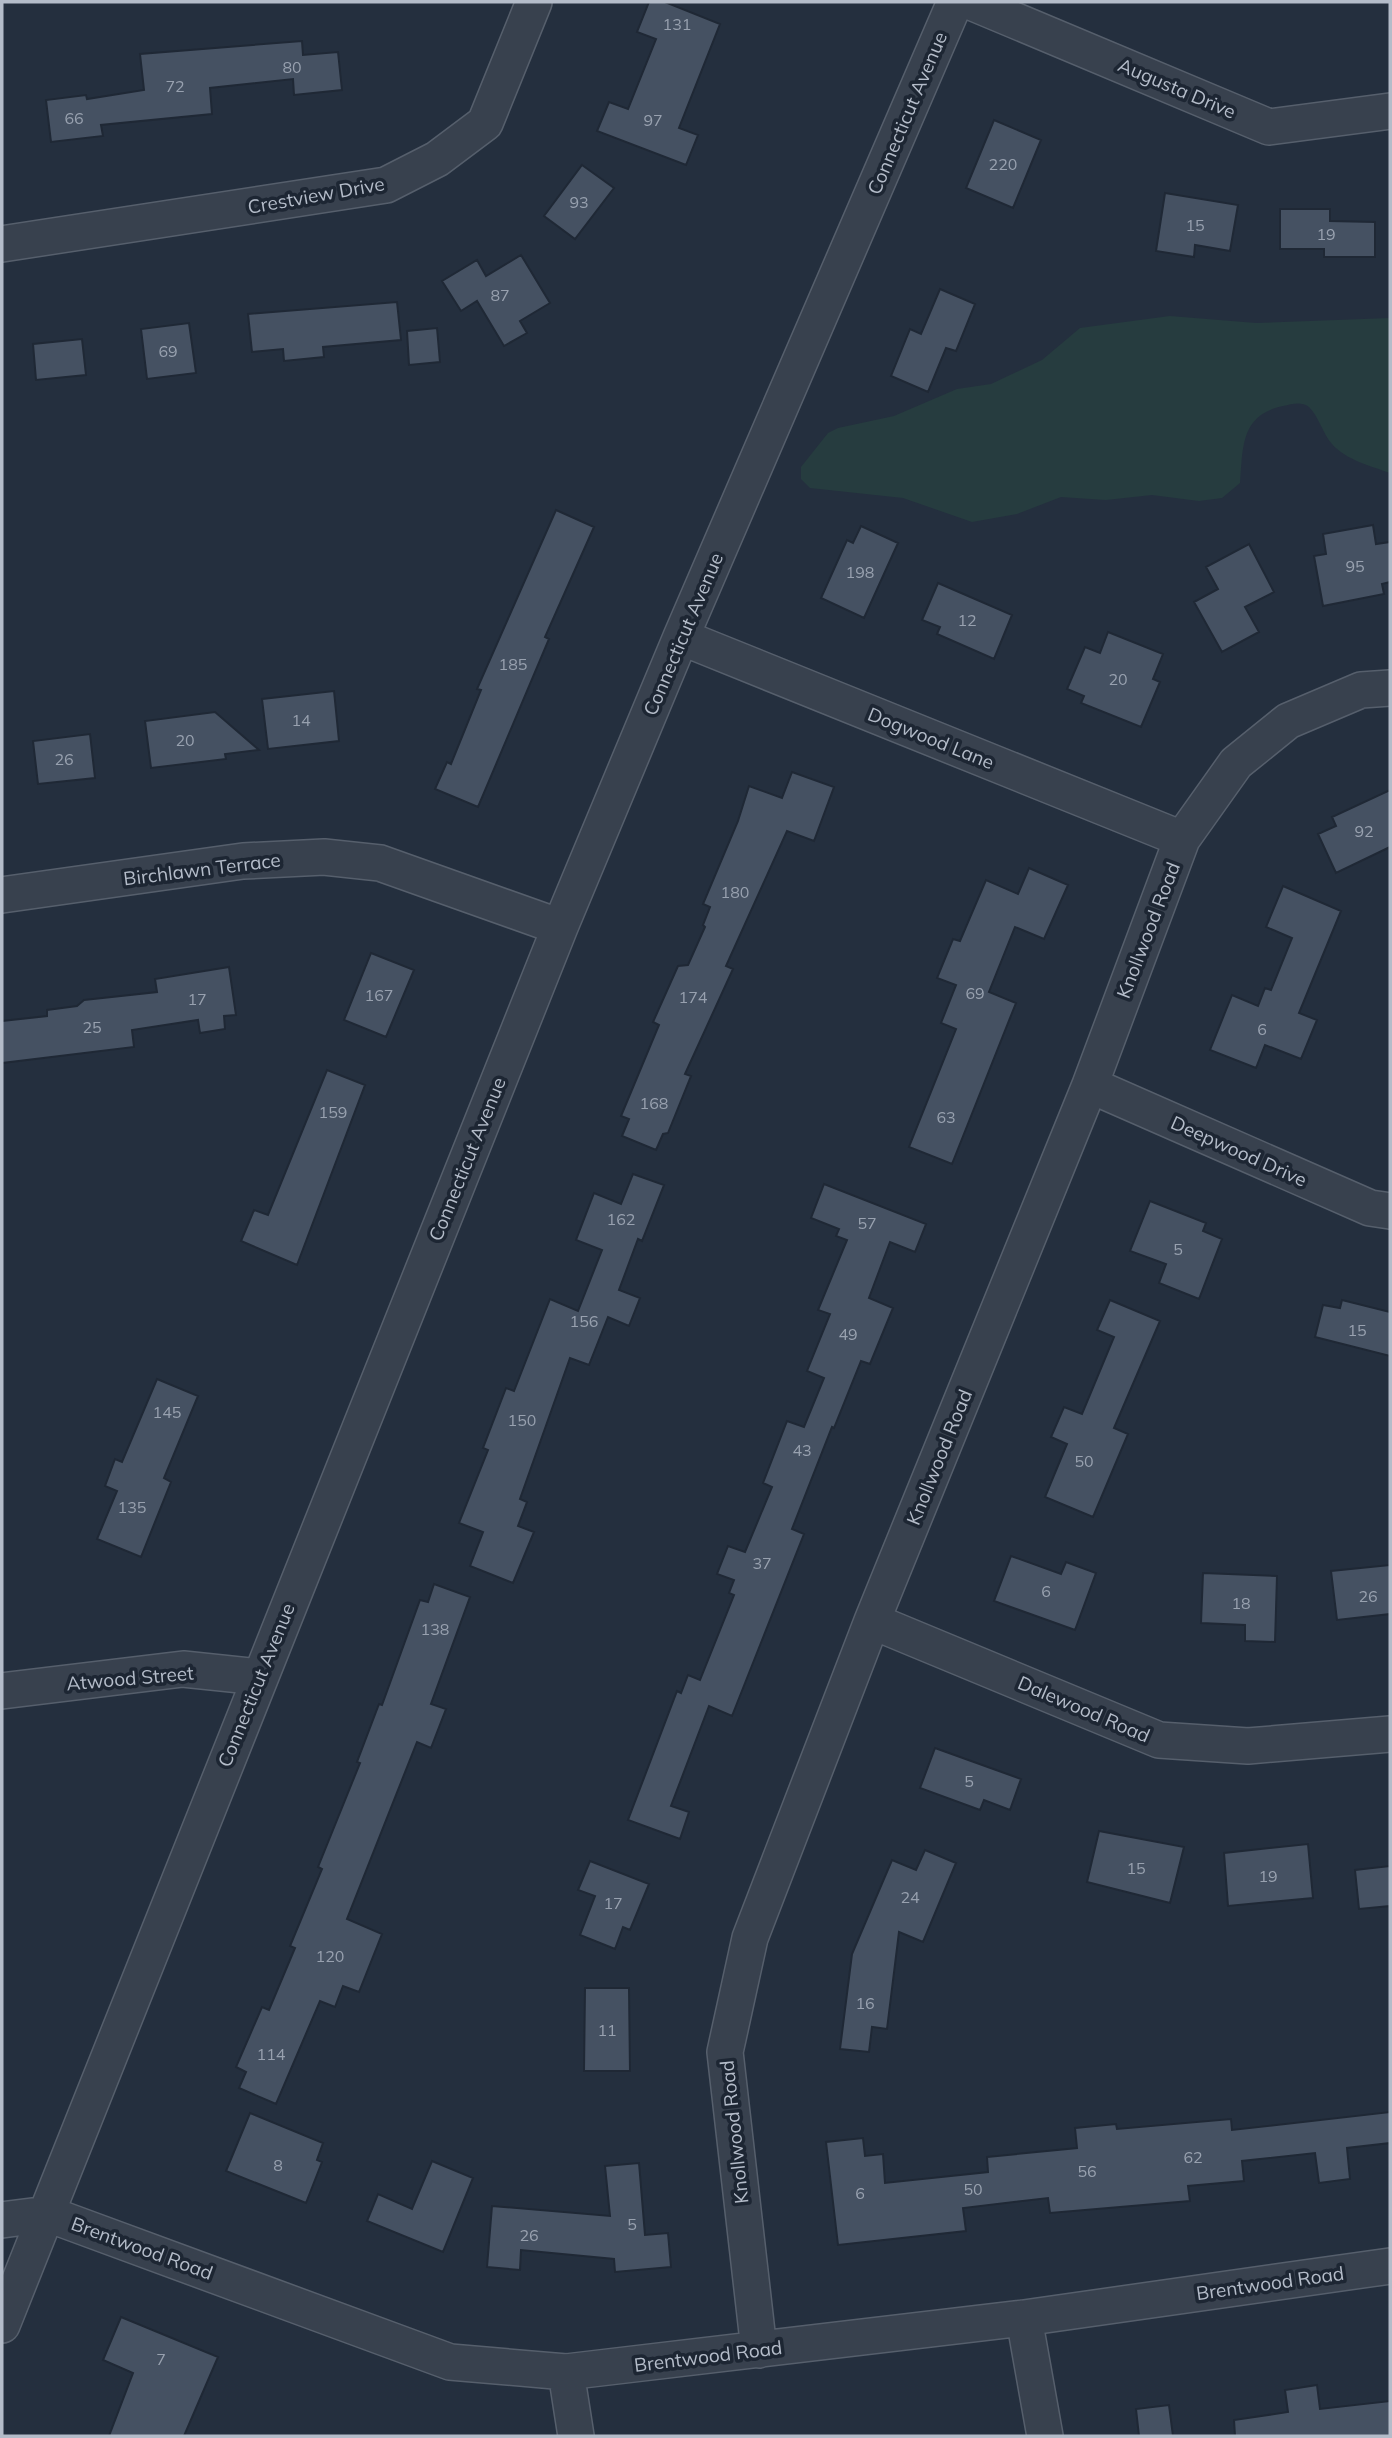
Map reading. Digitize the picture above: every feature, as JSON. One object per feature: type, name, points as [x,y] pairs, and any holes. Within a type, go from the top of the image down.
[{"type":"street","name":"Crestview Drive","points":[[2,244],[386,185],[438,159],[485,122],[534,2]]},
{"type":"street","name":"Connecticut Avenue","points":[[2,2325],[560,927],[681,637],[955,2]]},
{"type":"street","name":"Augusta Drive","points":[[971,2],[1269,127],[1390,111]]},
{"type":"street","name":"Dogwood Lane","points":[[681,637],[1182,839]]},
{"type":"street","name":"Knollwood Road","points":[[759,2350],[724,2052],[750,1938],[872,1622],[1090,1085],[1182,839],[1236,763],[1288,721],[1361,690],[1390,688]]},
{"type":"street","name":"Birchlawn Terrace","points":[[2,895],[243,861],[324,857],[380,863],[560,927]]},
{"type":"street","name":"Deepwood Drive","points":[[1090,1085],[1370,1208],[1390,1211]]},
{"type":"street","name":"Dalewood Road","points":[[872,1622],[1159,1740],[1248,1746],[1390,1734]]},
{"type":"street","name":"Atwood Street","points":[[2,1691],[183,1669],[259,1677]]},
{"type":"street","name":"Brentwood Road","points":[[48,2214],[450,2362],[566,2372],[1024,2318],[1390,2266]]},
{"type":"street","points":[[2,2220],[48,2214]]},
{"type":"street","points":[[1024,2318],[1045,2436]]},
{"type":"street","points":[[566,2372],[576,2436]]},
{"type":"green space","points":[[1170,316],[1256,323],[1390,318],[1390,473],[1359,462],[1338,450],[1309,407],[1296,404],[1269,410],[1251,425],[1246,435],[1240,483],[1222,498],[1199,501],[1152,495],[1106,500],[1061,497],[1017,514],[972,522],[903,498],[810,488],[801,479],[801,467],[828,433],[838,428],[894,416],[957,389],[991,384],[1042,360],[1080,328]]},
{"type":"building","points":[[649,2],[665,2],[720,24],[679,128],[698,135],[686,165],[597,131],[609,102],[628,109],[656,39],[637,32]]},
{"type":"building","points":[[302,41],[303,55],[338,52],[342,90],[294,95],[293,79],[210,88],[212,114],[101,125],[103,136],[51,142],[46,100],[86,95],[87,99],[144,90],[140,54]]},
{"type":"building","points":[[994,120],[1041,140],[1013,208],[966,188]]},
{"type":"building","points":[[582,165],[614,188],[575,239],[544,216]]},
{"type":"building","points":[[1165,193],[1238,205],[1230,251],[1195,245],[1194,257],[1156,251]]},
{"type":"building","points":[[1280,209],[1330,209],[1330,221],[1375,222],[1375,257],[1324,257],[1324,249],[1280,249]]},
{"type":"building","points":[[521,255],[550,303],[520,321],[527,333],[504,346],[477,301],[461,311],[442,281],[477,260],[486,276]]},
{"type":"building","points":[[940,289],[975,304],[956,351],[946,348],[928,392],[891,376],[910,329],[921,334]]},
{"type":"building","points":[[397,302],[401,340],[323,347],[324,357],[284,361],[283,349],[252,352],[248,314]]},
{"type":"building","points":[[189,323],[196,373],[147,379],[141,329]]},
{"type":"building","points":[[437,328],[440,362],[409,365],[407,331]]},
{"type":"building","points":[[82,339],[86,375],[36,380],[33,344]]},
{"type":"building","points":[[556,510],[594,527],[545,637],[549,639],[478,807],[435,789],[447,762],[451,764],[481,690],[477,689]]},
{"type":"building","points":[[1373,525],[1376,544],[1390,542],[1390,582],[1382,584],[1384,594],[1323,606],[1314,556],[1326,554],[1323,534]]},
{"type":"building","points":[[861,526],[898,543],[864,618],[821,598],[847,540],[853,543]]},
{"type":"building","points":[[1249,544],[1274,592],[1245,607],[1259,632],[1222,652],[1194,602],[1218,589],[1206,567]]},
{"type":"building","points":[[938,583],[1012,615],[994,659],[937,634],[940,627],[922,620]]},
{"type":"building","points":[[1108,632],[1163,654],[1153,679],[1160,682],[1141,727],[1081,703],[1084,696],[1067,689],[1085,647],[1100,653]]},
{"type":"building","points":[[334,691],[339,741],[268,749],[262,699]]},
{"type":"building","points":[[215,712],[259,750],[225,754],[226,759],[151,768],[145,721]]},
{"type":"building","points":[[90,734],[95,778],[38,784],[33,741]]},
{"type":"building","points":[[792,772],[834,787],[814,841],[787,831],[726,966],[733,969],[685,1074],[691,1076],[668,1133],[663,1134],[656,1150],[622,1136],[629,1119],[621,1116],[659,1025],[653,1022],[678,966],[688,965],[705,927],[703,925],[710,907],[703,904],[738,821],[749,786],[782,798]]},
{"type":"building","points":[[1390,790],[1390,847],[1336,873],[1318,834],[1336,826],[1332,817]]},
{"type":"building","points":[[1029,868],[1068,885],[1044,939],[1015,927],[989,992],[1016,1003],[952,1164],[909,1147],[956,1029],[941,1023],[956,985],[937,978],[953,939],[960,941],[986,880],[1018,894]]},
{"type":"building","points":[[1283,886],[1341,911],[1299,1013],[1317,1020],[1301,1059],[1265,1045],[1256,1068],[1210,1050],[1232,995],[1258,1006],[1265,988],[1271,990],[1292,938],[1266,927]]},
{"type":"building","points":[[371,953],[414,970],[386,1037],[344,1020]]},
{"type":"building","points":[[229,967],[236,1015],[224,1016],[225,1029],[200,1033],[198,1020],[132,1030],[134,1047],[2,1063],[2,1021],[47,1016],[47,1010],[77,1006],[84,1000],[157,992],[155,979]]},
{"type":"building","points":[[327,1070],[365,1085],[297,1265],[241,1241],[254,1210],[268,1215]]},
{"type":"building","points":[[633,1174],[664,1185],[642,1241],[638,1239],[619,1290],[640,1298],[629,1326],[608,1317],[589,1365],[570,1358],[520,1499],[527,1502],[518,1526],[534,1532],[513,1583],[470,1566],[483,1532],[459,1523],[488,1450],[483,1448],[506,1388],[514,1391],[550,1299],[578,1311],[602,1250],[576,1240],[594,1193],[621,1204]]},
{"type":"building","points":[[824,1184],[926,1224],[915,1252],[890,1242],[869,1298],[893,1308],[870,1364],[861,1361],[834,1428],[832,1427],[792,1529],[804,1534],[732,1716],[709,1706],[671,1806],[689,1812],[680,1839],[628,1820],[677,1691],[681,1693],[688,1675],[700,1680],[734,1595],[729,1593],[734,1580],[717,1574],[728,1546],[745,1552],[772,1487],[763,1483],[787,1421],[804,1427],[824,1378],[807,1371],[830,1314],[818,1310],[847,1240],[836,1236],[839,1229],[811,1218]]},
{"type":"building","points":[[1150,1201],[1206,1223],[1203,1231],[1222,1239],[1199,1299],[1159,1283],[1166,1264],[1130,1251]]},
{"type":"building","points":[[1110,1300],[1160,1321],[1114,1428],[1128,1434],[1093,1517],[1045,1497],[1067,1444],[1051,1437],[1064,1407],[1082,1414],[1114,1337],[1097,1330]]},
{"type":"building","points":[[1342,1300],[1390,1312],[1390,1356],[1315,1337],[1323,1305],[1340,1308]]},
{"type":"building","points":[[157,1379],[198,1396],[164,1478],[171,1482],[141,1557],[97,1539],[117,1491],[105,1486],[115,1459],[122,1462]]},
{"type":"building","points":[[1011,1556],[1061,1574],[1066,1562],[1096,1573],[1075,1630],[994,1601]]},
{"type":"building","points":[[1390,1565],[1390,1614],[1337,1620],[1331,1571]]},
{"type":"building","points":[[1203,1573],[1277,1576],[1275,1642],[1245,1641],[1245,1625],[1201,1623]]},
{"type":"building","points":[[434,1584],[470,1597],[431,1704],[446,1709],[431,1748],[417,1742],[347,1919],[382,1934],[359,1992],[343,1986],[335,2007],[320,2001],[276,2104],[239,2088],[246,2072],[236,2067],[262,2007],[269,2010],[295,1948],[290,1946],[322,1869],[318,1867],[360,1763],[357,1762],[379,1704],[382,1705],[420,1600],[428,1602]]},
{"type":"building","points":[[935,1748],[1021,1779],[1010,1810],[984,1800],[980,1810],[920,1788]]},
{"type":"building","points":[[1099,1831],[1184,1847],[1170,1903],[1087,1882]]},
{"type":"building","points":[[1308,1844],[1313,1898],[1228,1906],[1224,1853]]},
{"type":"building","points":[[925,1850],[956,1863],[923,1942],[899,1932],[887,2029],[872,2027],[869,2052],[840,2049],[852,1954],[892,1860],[916,1870]]},
{"type":"building","points":[[590,1861],[649,1884],[630,1930],[623,1927],[615,1949],[580,1935],[595,1896],[578,1890]]},
{"type":"building","points":[[1390,1866],[1390,1906],[1359,1909],[1355,1870]]},
{"type":"building","points":[[585,1988],[629,1988],[630,2071],[584,2071]]},
{"type":"building","points":[[1390,2112],[1390,2143],[1347,2148],[1350,2179],[1319,2183],[1315,2153],[1242,2161],[1244,2181],[1188,2186],[1190,2201],[1050,2213],[1048,2198],[963,2208],[966,2231],[838,2245],[826,2142],[863,2138],[865,2156],[883,2154],[885,2183],[988,2172],[987,2157],[1077,2148],[1075,2128],[1116,2124],[1117,2129],[1231,2119],[1232,2130]]},
{"type":"building","points":[[250,2113],[323,2143],[317,2160],[322,2162],[306,2203],[226,2171]]},
{"type":"building","points":[[432,2161],[473,2178],[443,2252],[367,2221],[378,2194],[412,2209]]},
{"type":"building","points":[[639,2163],[645,2235],[668,2233],[671,2267],[615,2272],[614,2259],[521,2250],[520,2270],[487,2267],[492,2206],[610,2216],[605,2166]]},
{"type":"building","points":[[121,2317],[218,2357],[184,2436],[109,2436],[133,2373],[103,2360]]},
{"type":"building","points":[[1317,2385],[1320,2409],[1390,2401],[1390,2436],[1235,2436],[1234,2420],[1288,2412],[1285,2390]]},
{"type":"building","points":[[1169,2405],[1173,2436],[1139,2436],[1136,2409]]}]
